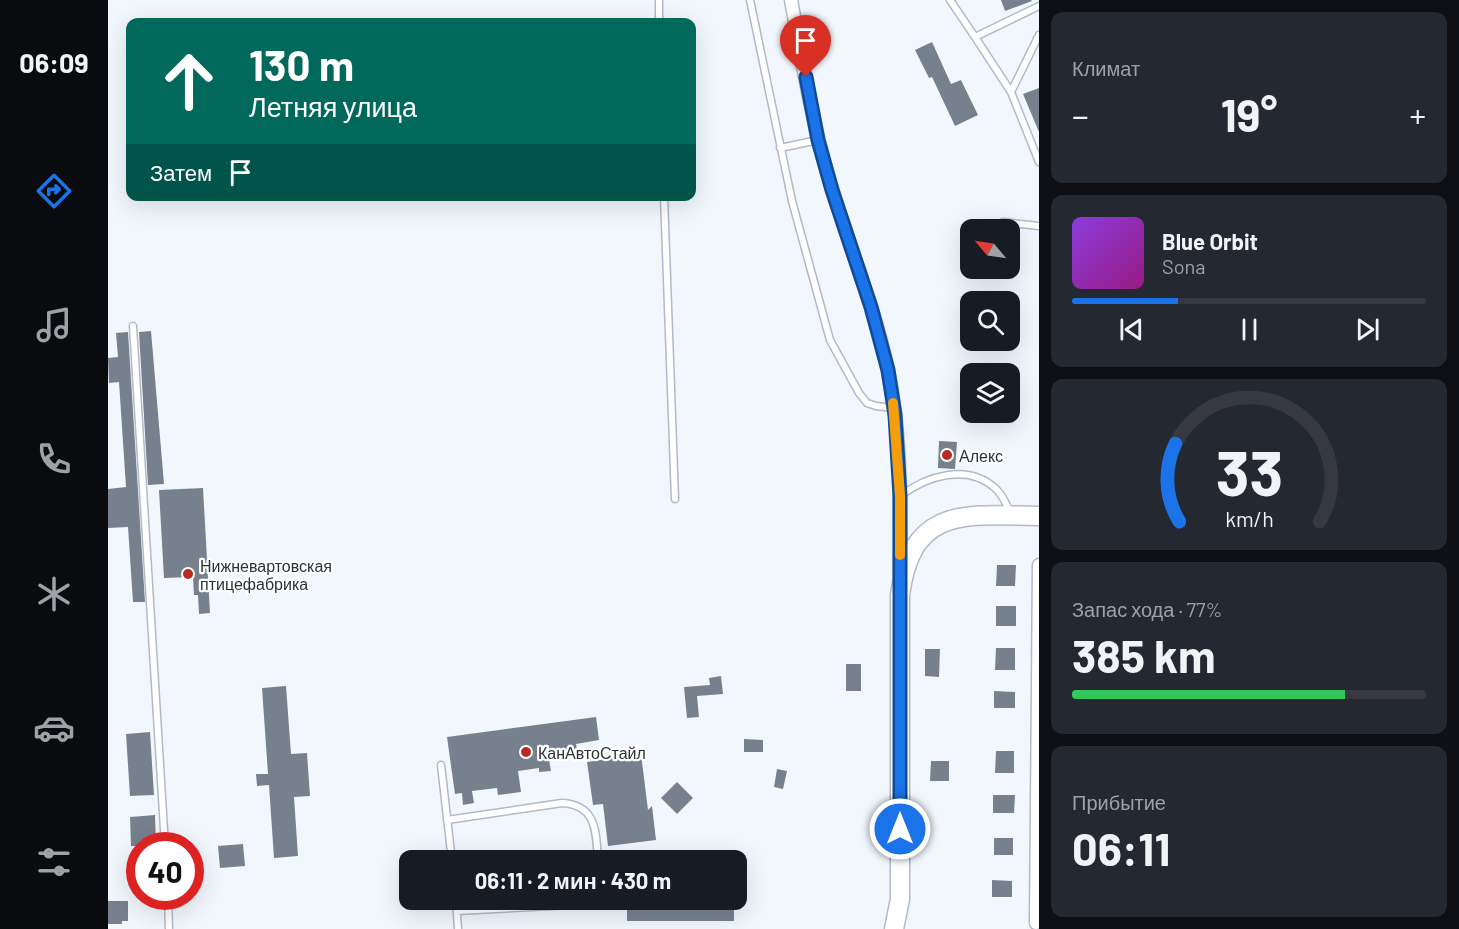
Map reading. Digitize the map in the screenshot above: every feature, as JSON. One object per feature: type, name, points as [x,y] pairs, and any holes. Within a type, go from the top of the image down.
[{"type":"street","points":[[791,0],[818,140],[871,307],[888,370],[894,408],[900,496],[900,899],[894,929]]},
{"type":"street","points":[[900,595],[902,575],[910,552],[916,543],[933,528],[964,516],[1039,516]]},
{"type":"street","points":[[1035,924],[1039,565]]},
{"type":"lane","points":[[658,0],[659,18]]},
{"type":"lane","points":[[750,0],[792,201],[830,340],[859,393],[867,403],[894,408]]},
{"type":"lane","points":[[950,0],[1011,92],[1039,162]]},
{"type":"lane","points":[[975,38],[1039,6]]},
{"type":"lane","points":[[1011,92],[1039,35]]},
{"type":"lane","points":[[780,148],[818,140]]},
{"type":"lane","points":[[664,201],[675,499]]},
{"type":"lane","points":[[1020,224],[1039,226]]},
{"type":"lane","points":[[133,326],[164,832]]},
{"type":"lane","points":[[900,496],[915,484],[937,476],[963,474],[985,481],[995,488],[1012,516]]},
{"type":"lane","points":[[441,765],[451,850]]},
{"type":"lane","points":[[447,820],[562,803],[580,806],[587,811],[593,824],[597,850]]},
{"type":"lane","points":[[168,910],[169,929]]},
{"type":"lane","points":[[458,929],[457,911],[476,910]]},
{"type":"building","points":[[1001,0],[1031,0],[1032,1],[1005,11]]},
{"type":"building","points":[[932,42],[951,84],[961,80],[978,115],[955,126],[932,77],[929,78],[915,50]]},
{"type":"building","points":[[1039,88],[1039,132],[1023,94]]},
{"type":"building","points":[[151,331],[164,484],[148,485],[139,332]]},
{"type":"building","points":[[128,332],[145,602],[133,602],[128,527],[108,528],[108,489],[126,487],[119,382],[109,383],[108,358],[118,357],[116,333]]},
{"type":"building","name":"Алекс","points":[[939,441],[957,442],[955,469],[938,468]]},
{"type":"building","points":[[203,488],[210,613],[199,614],[198,595],[194,595],[193,577],[164,578],[159,490]]},
{"type":"building","points":[[997,565],[1016,565],[1015,586],[996,586]]},
{"type":"building","points":[[996,606],[1016,606],[1016,626],[996,626]]},
{"type":"building","points":[[996,648],[1015,648],[1015,670],[995,670]]},
{"type":"building","points":[[925,649],[940,649],[939,677],[925,676]]},
{"type":"building","points":[[846,664],[861,664],[861,691],[846,691]]},
{"type":"building","points":[[721,676],[723,694],[697,696],[699,717],[687,718],[684,687],[710,685],[709,678]]},
{"type":"building","points":[[286,686],[291,754],[307,753],[310,796],[294,797],[298,856],[274,858],[269,785],[257,786],[256,774],[268,774],[262,688]]},
{"type":"building","points":[[994,691],[1015,692],[1015,708],[994,708]]},
{"type":"building","points":[[596,717],[599,740],[576,744],[578,755],[549,759],[551,771],[539,772],[539,768],[518,771],[521,792],[498,795],[497,788],[472,791],[474,803],[463,805],[462,793],[455,794],[447,737]]},
{"type":"building","points":[[150,732],[154,795],[130,796],[126,734]]},
{"type":"building","points":[[744,739],[763,740],[763,752],[744,752]]},
{"type":"building","points":[[996,751],[1014,751],[1014,773],[995,773]]},
{"type":"building","points":[[641,754],[648,810],[652,806],[656,840],[608,846],[603,804],[593,805],[587,762]]},
{"type":"building","points":[[931,761],[949,761],[949,781],[930,781]]},
{"type":"building","points":[[777,769],[787,771],[783,789],[774,787]]},
{"type":"building","points":[[677,782],[693,798],[677,814],[661,798]]},
{"type":"building","points":[[993,795],[1015,795],[1014,813],[993,813]]},
{"type":"building","points":[[155,815],[156,832],[131,832],[130,817]]},
{"type":"building","points":[[994,838],[1013,838],[1013,855],[994,855]]},
{"type":"building","points":[[243,844],[245,866],[220,868],[218,846]]},
{"type":"building","points":[[992,880],[1012,881],[1012,897],[992,897]]},
{"type":"building","points":[[108,901],[126,901],[128,921],[122,921],[122,924],[108,924]]},
{"type":"building","points":[[627,910],[734,910],[734,921],[627,921]]},
{"type":"slow traffic","points":[[893,403],[900,496],[900,555]]},
{"type":"place","name":"Алекс","points":[[947,455]]},
{"type":"place","name":"Нижневартовская птицефабрика","points":[[188,574]]},
{"type":"place","name":"КанАвтоСтайл","points":[[526,752]]},
{"type":"route","points":[[806,77],[818,140],[871,307],[888,370],[895,415],[900,496],[900,829]]}]
